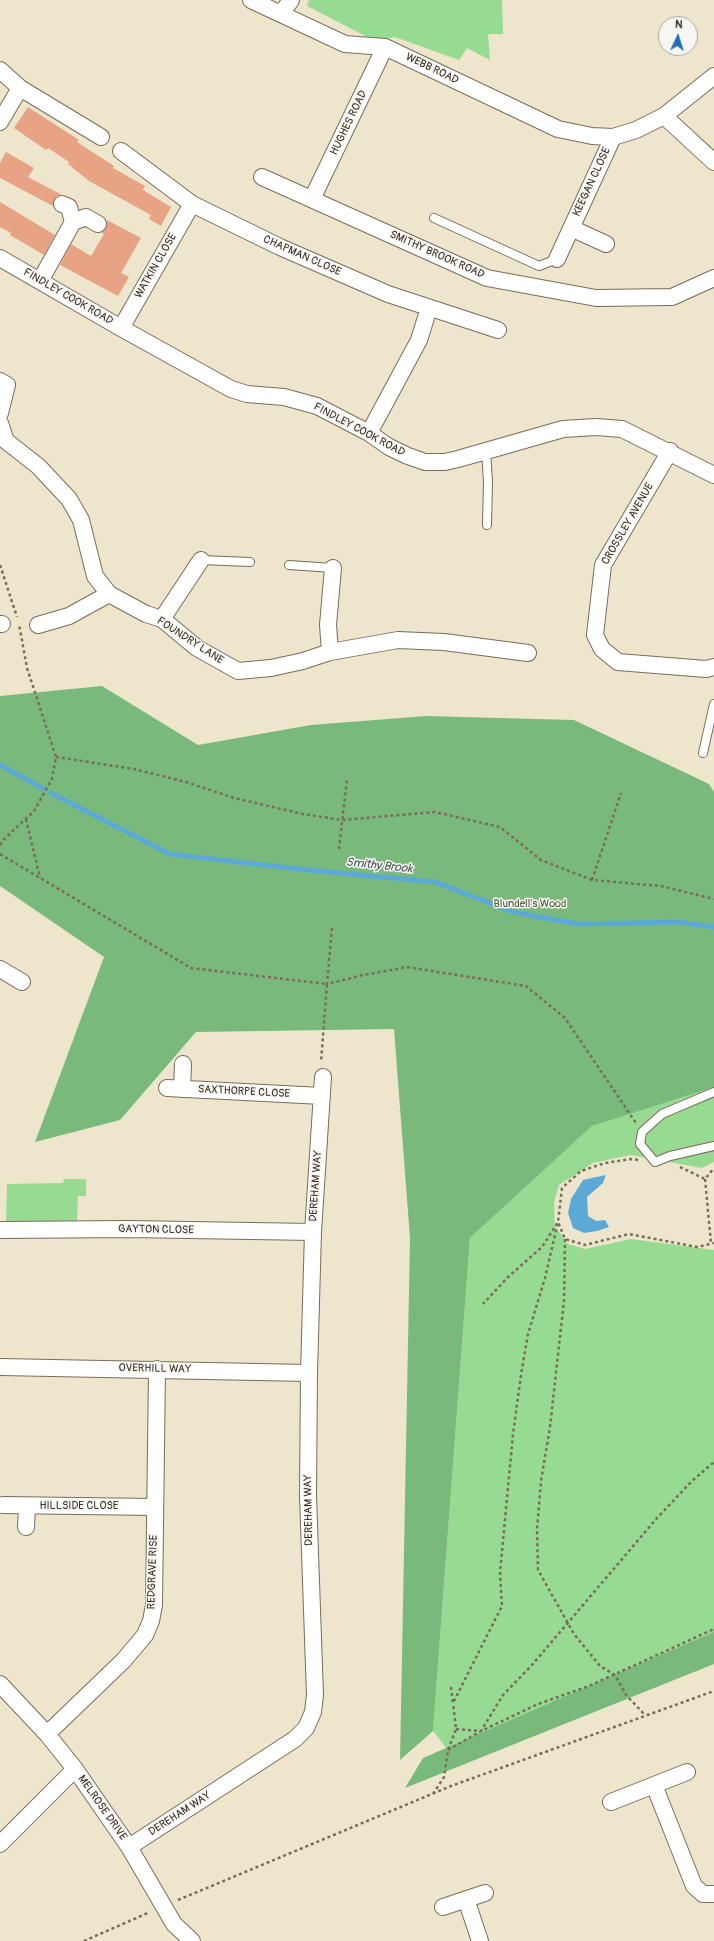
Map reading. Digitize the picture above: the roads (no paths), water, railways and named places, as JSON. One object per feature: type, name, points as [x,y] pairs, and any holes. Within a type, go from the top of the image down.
[{"type":"street","name":"WEBB ROAD","points":[[251,0],[345,44],[385,46],[558,129],[592,136],[613,137],[636,130],[664,116],[714,76]]},
{"type":"street","points":[[281,14],[291,0]]},
{"type":"street","name":"HUGHES ROAD","points":[[312,199],[385,46]]},
{"type":"street","points":[[0,70],[20,88],[101,138]]},
{"type":"street","points":[[0,122],[20,88]]},
{"type":"street","points":[[664,116],[714,162]]},
{"type":"street","name":"KEEGAN CLOSE","points":[[557,259],[613,137]]},
{"type":"street","name":"CHAPMAN CLOSE","points":[[120,151],[192,204],[280,247],[388,294],[498,330]]},
{"type":"street","name":"SMITHY BROOK ROAD","points":[[262,177],[487,278],[596,298],[672,297],[714,278]]},
{"type":"street","points":[[62,204],[69,207],[73,222]]},
{"type":"street","name":"WATKIN CLOSE","points":[[121,328],[192,204]]},
{"type":"street","points":[[40,281],[73,222],[86,217],[98,224]]},
{"type":"street","name":"KEEGAN CLOSE","points":[[571,228],[606,244]]},
{"type":"street","name":"FINDLEY COOK ROAD","points":[[0,258],[121,328],[231,389],[247,394],[284,397],[317,406],[369,433],[408,456],[425,462],[445,462],[563,429],[596,427],[622,429],[670,451],[714,475]]},
{"type":"street","points":[[369,433],[419,340],[429,308]]},
{"type":"street","points":[[0,381],[7,385],[0,412]]},
{"type":"street","name":"FOUNDRY LANE","points":[[0,423],[6,441],[38,466],[69,499],[81,520],[95,576],[109,594],[146,614],[162,619],[197,648],[238,671],[271,668],[303,661],[330,652],[398,640],[444,642],[528,653]]},
{"type":"street","name":"CROSSLEY AVENUE","points":[[670,451],[603,565],[595,635],[602,649],[618,662],[706,669],[714,667]]},
{"type":"street","points":[[162,619],[201,560]]},
{"type":"street","points":[[330,652],[328,625],[333,568]]},
{"type":"street","points":[[38,625],[69,616],[109,594]]},
{"type":"street","points":[[0,969],[22,982]]},
{"type":"street","name":"SAXTHORPE CLOSE","points":[[183,1064],[175,1089],[322,1096]]},
{"type":"street","name":"DEREHAM WAY","points":[[129,1847],[295,1739],[306,1728],[313,1712],[315,1695],[308,1496],[309,1373],[313,1232],[323,1077]]},
{"type":"street","name":"GAYTON CLOSE","points":[[0,1230],[128,1229],[313,1232]]},
{"type":"street","name":"OVERHILL WAY","points":[[0,1366],[309,1373]]},
{"type":"street","name":"REDGRAVE RISE","points":[[47,1734],[123,1660],[145,1635],[151,1621],[154,1605],[157,1369]]},
{"type":"street","name":"HILLSIDE CLOSE","points":[[3,1505],[155,1507]]},
{"type":"street","points":[[26,1527],[27,1506]]},
{"type":"street","name":"MELROSE DRIVE","points":[[0,1684],[47,1734],[75,1769],[129,1847],[174,1924],[192,1941]]},
{"type":"street","points":[[0,1844],[75,1769]]},
{"type":"street","points":[[612,1802],[687,1772]]},
{"type":"street","points":[[654,1785],[694,1886],[703,1894],[714,1894]]},
{"type":"street","points":[[443,1907],[485,1893]]},
{"type":"street","points":[[466,1899],[480,1941]]},
{"type":"lane","points":[[434,218],[539,266],[557,259]]},
{"type":"lane","points":[[486,450],[488,482],[487,525]]},
{"type":"lane","points":[[201,560],[250,562]]},
{"type":"lane","points":[[289,565],[333,568]]},
{"type":"lane","points":[[703,754],[714,704]]},
{"type":"lane","points":[[714,1092],[662,1114],[642,1132],[640,1144],[655,1162],[670,1156],[714,1146]]},
{"type":"water","points":[[606,1175],[603,1183],[587,1197],[588,1216],[596,1221],[605,1220],[609,1227],[584,1233],[573,1228],[568,1213],[571,1199],[583,1180]]},
{"type":"waterway","name":"Smithy Brook","points":[[0,765],[44,789]]},
{"type":"waterway","name":"Smithy Brook","points":[[51,793],[170,854],[308,870],[435,882],[513,912],[578,924],[678,922],[714,927]]},
{"type":"park label","name":"Blundell's Wood","points":[[530,904]]}]
